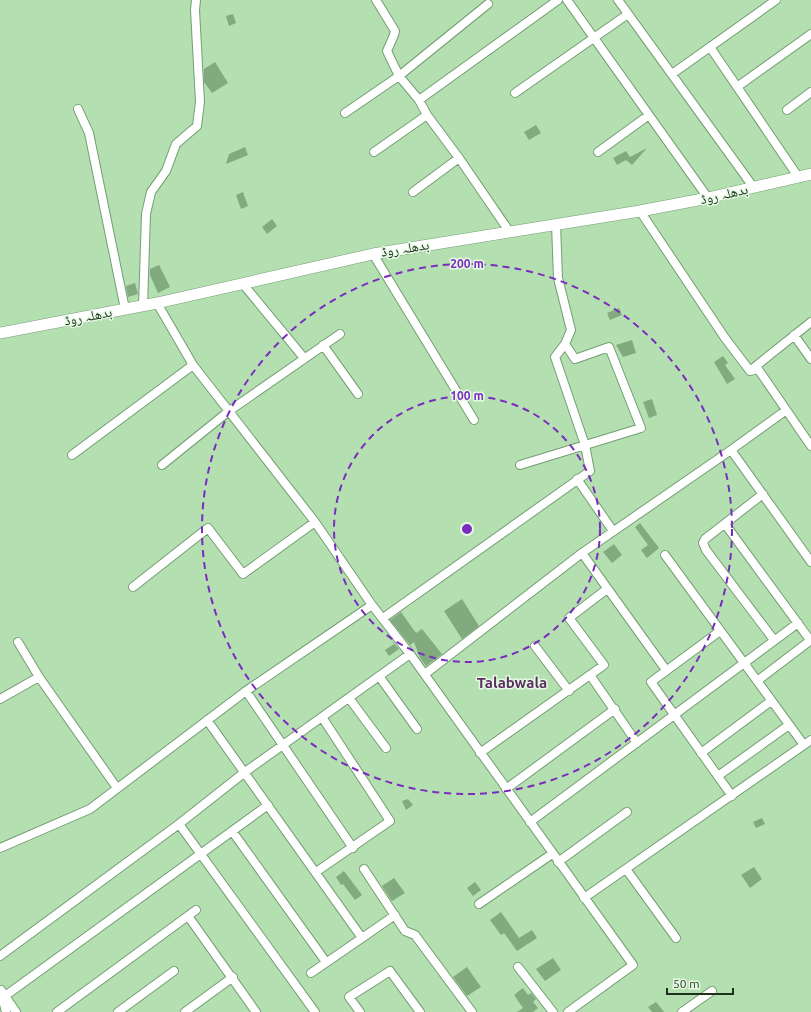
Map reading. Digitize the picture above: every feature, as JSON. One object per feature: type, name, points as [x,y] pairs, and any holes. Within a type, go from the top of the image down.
[{"type":"main road","name":"بدھلہ روڈ","points":[[0,333],[143,306],[373,254],[640,211],[708,198],[811,174]]},
{"type":"street","points":[[143,306],[146,214],[151,192],[166,171],[176,144],[197,126],[200,102],[195,10],[196,0]]},
{"type":"street","points":[[376,0],[394,31],[394,36],[387,51],[399,76],[419,100],[427,115],[459,158],[509,231]]},
{"type":"street","points":[[419,100],[558,0]]},
{"type":"street","points":[[566,0],[708,198]]},
{"type":"street","points":[[618,0],[754,188]]},
{"type":"street","points":[[672,74],[776,0]]},
{"type":"street","points":[[345,113],[399,76],[488,4]]},
{"type":"street","points":[[515,93],[628,14]]},
{"type":"street","points":[[737,87],[811,34]]},
{"type":"street","points":[[710,47],[799,178]]},
{"type":"street","points":[[787,110],[811,92]]},
{"type":"street","points":[[78,109],[89,134],[125,309]]},
{"type":"street","points":[[374,152],[427,115]]},
{"type":"street","points":[[598,152],[649,115]]},
{"type":"street","points":[[413,192],[459,158]]},
{"type":"street","points":[[640,211],[725,338],[750,371]]},
{"type":"street","points":[[383,618],[590,471],[584,445],[555,357],[565,344],[571,330],[558,278],[556,224]]},
{"type":"street","points":[[373,254],[474,420]]},
{"type":"street","points":[[243,284],[304,358]]},
{"type":"street","points":[[157,303],[193,365],[315,522],[372,605],[425,674],[480,754],[633,965],[568,1012]]},
{"type":"street","points":[[750,371],[811,322]]},
{"type":"street","points":[[162,465],[229,412],[340,334]]},
{"type":"street","points":[[794,335],[811,359]]},
{"type":"street","points":[[520,466],[641,428],[609,348],[575,359],[565,344]]},
{"type":"street","points":[[323,345],[358,394]]},
{"type":"street","points":[[72,456],[193,365]]},
{"type":"street","points":[[750,371],[758,369],[811,446]]},
{"type":"street","points":[[425,674],[582,552],[732,450],[785,410]]},
{"type":"street","points":[[732,450],[811,562]]},
{"type":"street","points":[[577,479],[613,531]]},
{"type":"street","points":[[762,494],[705,538],[703,543],[706,550],[774,640]]},
{"type":"street","points":[[133,587],[208,528],[244,574],[315,522]]},
{"type":"street","points":[[725,524],[811,640],[756,681]]},
{"type":"street","points":[[582,552],[666,670]]},
{"type":"street","points":[[584,898],[807,743],[789,725],[665,555]]},
{"type":"street","points":[[480,754],[590,676],[604,664],[569,618],[608,589]]},
{"type":"street","points":[[0,848],[90,809],[246,691],[372,605]]},
{"type":"street","points":[[530,822],[798,623]]},
{"type":"street","points":[[720,631],[651,682],[732,796]]},
{"type":"street","points":[[18,642],[39,677],[117,788]]},
{"type":"street","points":[[535,646],[569,691]]},
{"type":"street","points":[[0,956],[179,824],[244,772],[410,654]]},
{"type":"street","points":[[379,676],[417,729]]},
{"type":"street","points":[[590,676],[615,709],[637,743]]},
{"type":"street","points":[[0,699],[39,677]]},
{"type":"street","points":[[246,691],[282,746],[353,848]]},
{"type":"street","points":[[349,698],[386,748]]},
{"type":"street","points":[[701,753],[772,701]]},
{"type":"street","points":[[506,789],[615,709]]},
{"type":"street","points":[[316,872],[353,848],[390,821],[322,717]]},
{"type":"street","points":[[207,720],[362,938]]},
{"type":"street","points":[[718,776],[789,725]]},
{"type":"street","points":[[2,991],[268,805]]},
{"type":"street","points":[[558,862],[627,812]]},
{"type":"street","points":[[179,824],[315,1012]]},
{"type":"street","points":[[232,831],[326,962]]},
{"type":"street","points":[[479,904],[552,854]]},
{"type":"street","points":[[364,869],[405,931],[415,935],[472,1012]]},
{"type":"street","points":[[626,869],[676,938]]},
{"type":"street","points":[[57,1012],[196,910]]},
{"type":"street","points":[[311,973],[395,915]]},
{"type":"street","points":[[188,916],[233,977],[256,1012]]},
{"type":"street","points":[[518,967],[553,1012]]},
{"type":"street","points":[[118,1012],[174,971]]},
{"type":"street","points":[[360,1012],[349,997],[390,971],[420,1012]]},
{"type":"street","points":[[184,1012],[233,977]]},
{"type":"street","points":[[2,991],[6,1012]]},
{"type":"street","points":[[2,991],[16,1012]]},
{"type":"street","points":[[682,1012],[712,991]]},
{"type":"building","points":[[233,14],[236,23],[229,26],[226,16]]},
{"type":"building","points":[[215,62],[228,83],[212,93],[204,82],[204,69]]},
{"type":"building","points":[[536,125],[541,133],[529,140],[524,132]]},
{"type":"building","points":[[245,147],[248,155],[226,164],[229,154]]},
{"type":"building","points":[[647,148],[632,165],[626,160],[617,165],[613,158],[626,151],[630,157]]},
{"type":"building","points":[[243,192],[248,206],[241,209],[236,195]]},
{"type":"building","points":[[272,219],[277,226],[267,234],[262,227]]},
{"type":"building","points":[[159,265],[170,287],[158,293],[150,275],[150,269]]},
{"type":"building","points":[[135,283],[138,294],[128,297],[126,286]]},
{"type":"building","points":[[619,308],[622,315],[610,320],[607,313]]},
{"type":"building","points":[[632,340],[636,353],[623,357],[616,345]]},
{"type":"building","points":[[723,356],[728,363],[725,365],[735,379],[727,384],[714,362]]},
{"type":"building","points":[[652,399],[657,415],[649,418],[643,402]]},
{"type":"building","points":[[640,523],[659,548],[647,558],[641,550],[648,545],[635,527]]},
{"type":"building","points":[[614,544],[622,555],[612,563],[603,552]]},
{"type":"building","points":[[462,599],[479,626],[462,639],[444,611]]},
{"type":"building","points":[[401,612],[416,633],[422,629],[442,654],[426,666],[420,658],[414,642],[410,645],[390,620]]},
{"type":"building","points":[[390,639],[399,649],[389,656],[385,650],[394,644]]},
{"type":"building","points":[[408,799],[413,805],[406,810],[402,801]]},
{"type":"building","points":[[762,818],[765,824],[756,828],[753,822]]},
{"type":"building","points":[[754,867],[762,879],[750,888],[741,875]]},
{"type":"building","points":[[344,871],[362,895],[355,900],[343,884],[341,885],[336,877]]},
{"type":"building","points":[[394,878],[405,893],[392,901],[382,886]]},
{"type":"building","points":[[475,882],[481,890],[473,896],[467,888]]},
{"type":"building","points":[[501,912],[519,938],[532,930],[537,938],[517,951],[504,933],[501,935],[490,920]]},
{"type":"building","points":[[553,958],[561,970],[545,981],[536,969]]},
{"type":"building","points":[[467,967],[481,987],[467,996],[453,977]]},
{"type":"building","points":[[523,988],[528,995],[531,993],[536,999],[533,1002],[538,1008],[533,1012],[517,1012],[523,1008],[514,995]]},
{"type":"building","points":[[656,1002],[664,1012],[652,1012],[648,1007]]},
{"type":"district","name":"Talabwala","points":[[512,683]]}]
